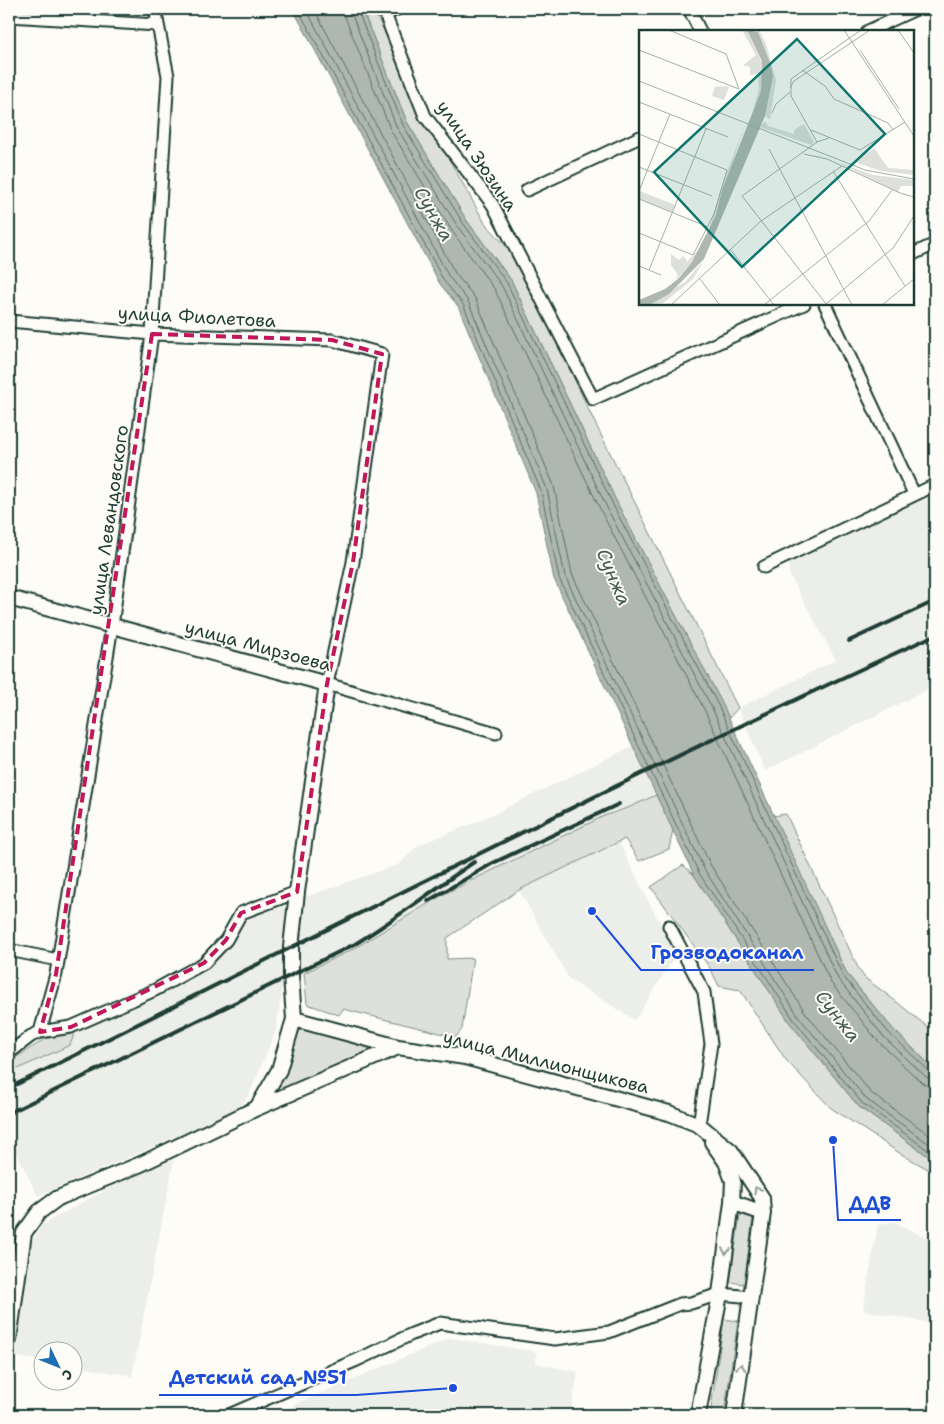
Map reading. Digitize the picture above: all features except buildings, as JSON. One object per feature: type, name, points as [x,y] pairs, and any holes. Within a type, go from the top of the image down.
[{"type":"street","name":"улица Левандовского","points":[[40,1032],[58,960],[112,626],[152,334],[168,76],[157,25],[156,9]]},
{"type":"street","points":[[384,12],[397,9]]},
{"type":"street","points":[[689,9],[700,30]]},
{"type":"street","points":[[870,30],[916,9]]},
{"type":"street","name":"улица Зюзина","points":[[384,12],[425,116],[493,205],[593,399],[802,305]]},
{"type":"street","points":[[9,16],[157,25]]},
{"type":"street","points":[[527,190],[639,137]]},
{"type":"street","points":[[914,254],[935,244]]},
{"type":"street","points":[[825,305],[914,494]]},
{"type":"street","name":"улица Фиолетова","points":[[9,321],[152,334],[332,340],[382,354],[353,562],[327,684]]},
{"type":"street","points":[[764,568],[935,484]]},
{"type":"street","name":"улица Мирзоева","points":[[9,598],[327,684],[496,733]]},
{"type":"street","points":[[257,1108],[280,1070],[294,1019],[291,958],[297,892],[327,684]]},
{"type":"street","points":[[9,1053],[30,1036],[40,1032],[71,1027],[155,990],[204,963],[226,940],[241,913],[297,892]]},
{"type":"street","points":[[669,926],[704,992],[711,1044],[699,1125],[726,1162],[733,1181],[720,1294],[698,1415]]},
{"type":"street","points":[[9,950],[58,960]]},
{"type":"street","name":"улица Миллионщикова","points":[[294,1019],[398,1047],[465,1057],[670,1113],[699,1125]]},
{"type":"street","points":[[9,1340],[24,1233],[39,1212],[58,1198],[141,1164],[257,1108],[398,1047]]},
{"type":"street","points":[[699,1125],[731,1151],[762,1198],[763,1213],[734,1415]]},
{"type":"street","points":[[732,1202],[763,1213]]},
{"type":"street","points":[[228,1415],[440,1323],[555,1339],[609,1332],[680,1304],[691,1303],[720,1294],[752,1297]]},
{"type":"highlighted area","points":[[152,334],[332,340],[382,354],[353,562],[327,684],[297,892],[241,913],[226,940],[204,963],[71,1027],[40,1032],[56,974]]},
{"type":"shaded area","points":[[362,9],[373,11],[390,40],[419,119],[445,152],[485,223],[514,255],[529,283],[594,421],[738,708],[729,718],[619,507],[511,280],[467,221],[407,122]]},
{"type":"shaded area","points":[[935,492],[935,686],[765,771],[738,708],[836,660],[789,574],[789,562]]},
{"type":"shaded area","points":[[633,746],[656,794],[630,807],[604,816],[444,894],[355,948],[283,984],[276,1030],[249,1095],[237,1111],[38,1196],[9,1138],[9,1073],[69,1045],[75,1032],[208,968],[235,937],[247,917],[400,864],[418,845],[479,821]]},
{"type":"shaded area","points":[[656,795],[673,830],[669,849],[639,861],[625,839],[519,890],[447,938],[447,959],[473,958],[462,1029],[456,1037],[343,1009],[339,1015],[307,1004],[304,973],[355,948],[444,894],[604,816]]},
{"type":"shaded area","points":[[786,814],[859,970],[865,978],[935,1033],[935,1070],[892,1028],[847,974],[773,816]]},
{"type":"shaded area","points":[[619,843],[676,955],[635,1020],[569,979],[519,890]]},
{"type":"shaded area","points":[[683,865],[694,875],[790,1023],[859,1107],[935,1161],[935,1173],[901,1154],[831,1108],[786,1060],[740,990],[719,986],[710,968],[651,887]]},
{"type":"shaded area","points":[[294,1019],[398,1047],[257,1108]]},
{"type":"shaded area","points":[[75,1032],[70,1045],[9,1073],[9,1062],[45,1039]]},
{"type":"shaded area","points":[[174,1160],[132,1376],[82,1368],[82,1342],[32,1342],[32,1359],[17,1357],[16,1352],[30,1245],[42,1225],[130,1176]]},
{"type":"shaded area","points":[[740,1215],[753,1217],[744,1284],[730,1282]]},
{"type":"shaded area","points":[[895,1222],[920,1235],[935,1239],[935,1324],[863,1310],[878,1224]]},
{"type":"shaded area","points":[[724,1319],[738,1321],[724,1415],[710,1415]]},
{"type":"shaded area","points":[[450,1338],[537,1352],[536,1363],[578,1372],[570,1415],[291,1415],[293,1405]]},
{"type":"water","name":"Сунжа","points":[[293,9],[362,9],[407,122],[467,221],[511,280],[619,507],[722,703],[847,974],[892,1028],[935,1070],[935,1161],[859,1107],[790,1023],[694,875],[554,579],[536,493],[458,306],[440,284]]},
{"type":"railway","points":[[849,641],[935,601]]},
{"type":"railway","points":[[9,1088],[586,801],[935,635]]},
{"type":"railway","points":[[428,901],[493,863],[619,804]]},
{"type":"railway","points":[[9,1113],[355,944],[474,862]]},
{"type":"place","name":"Грозводоканал","points":[[592,911]]},
{"type":"place","name":"ДДВ","points":[[833,1140]]},
{"type":"place","name":"Детский сад №51","points":[[453,1388]]}]
